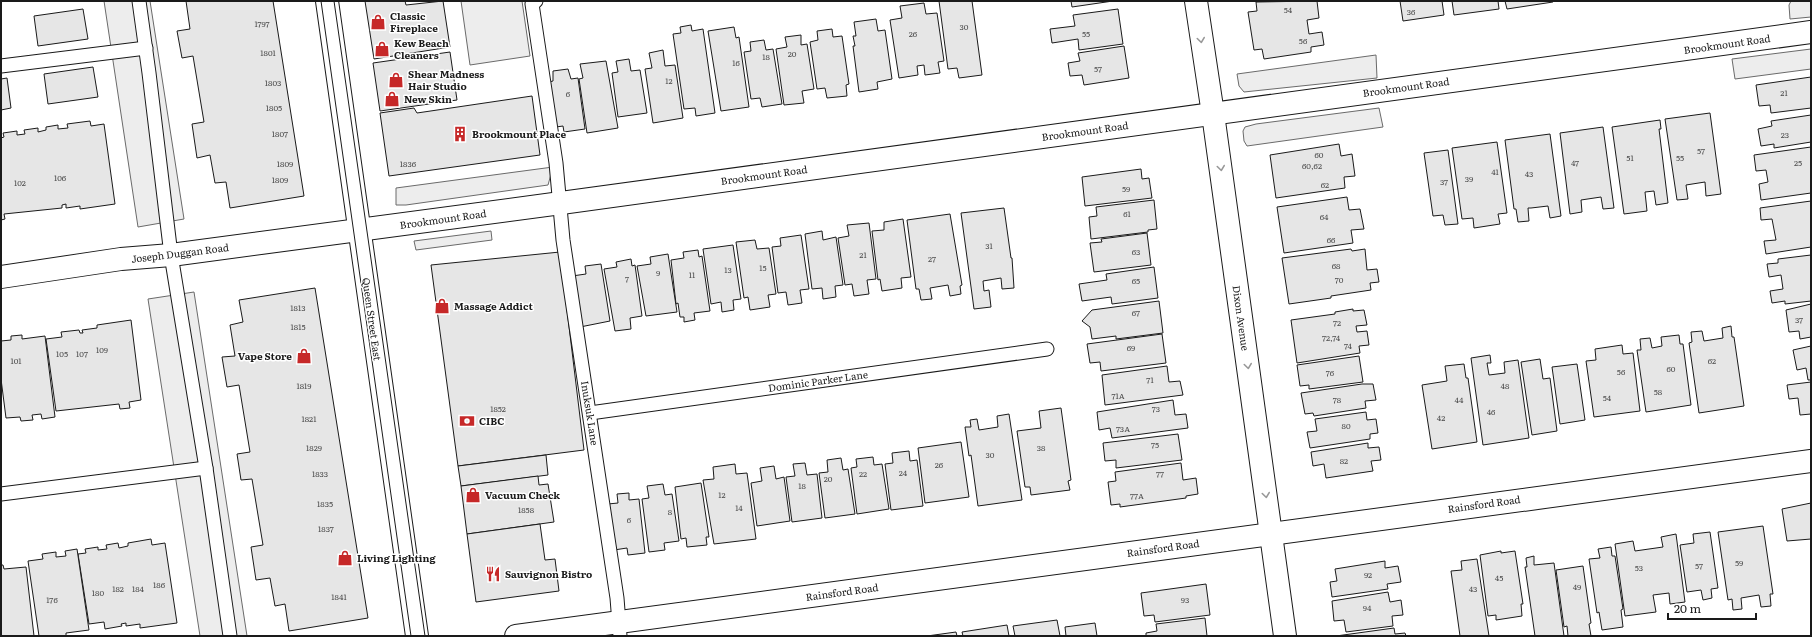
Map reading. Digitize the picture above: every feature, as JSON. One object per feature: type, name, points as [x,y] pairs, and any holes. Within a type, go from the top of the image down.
[{"type":"street","name":"Queen Street East","points":[[327,1],[417,636]]},
{"type":"street","name":"Dixon Avenue","points":[[1196,1],[1285,636]]},
{"type":"street","name":"Brookmount Road","points":[[359,229],[561,203],[1811,32]]},
{"type":"street","name":"Joseph Duggan Road","points":[[1,276],[121,259],[171,255],[359,229]]},
{"type":"street","name":"Rainsford Road","points":[[516,636],[619,630],[1270,533],[1811,461]]},
{"type":"lane","points":[[139,1],[171,255],[206,468],[230,636]]},
{"type":"lane","name":"Inuksuk Lane","points":[[536,1],[532,4],[543,70],[561,203],[563,240],[617,598],[619,630]]},
{"type":"lane","points":[[1,66],[146,48]]},
{"type":"lane","name":"Dominic Parker Lane","points":[[590,412],[1047,349]]},
{"type":"lane","points":[[1,494],[206,468]]},
{"type":"shaded area","points":[[104,1],[150,1],[184,219],[138,227]]},
{"type":"shaded area","points":[[461,1],[522,1],[530,56],[470,65]]},
{"type":"shaded area","points":[[1791,1],[1811,1],[1811,17],[1790,19],[1789,5]]},
{"type":"shaded area","points":[[1811,49],[1811,69],[1735,79],[1732,59]]},
{"type":"shaded area","points":[[1376,55],[1377,78],[1244,92],[1239,86],[1237,74]]},
{"type":"shaded area","points":[[1379,108],[1383,127],[1247,146],[1244,141],[1243,131],[1245,127],[1256,124]]},
{"type":"shaded area","points":[[553,167],[548,185],[406,205],[396,205],[396,188]]},
{"type":"shaded area","points":[[491,231],[492,240],[416,250],[414,241]]},
{"type":"shaded area","points":[[194,292],[247,636],[200,636],[148,299]]},
{"type":"building","points":[[186,1],[273,1],[304,196],[230,208],[226,182],[215,183],[210,155],[197,158],[192,124],[204,122],[193,56],[182,58],[177,31],[190,29]]},
{"type":"building","points":[[365,1],[405,1],[406,5],[443,1],[450,47],[374,59]]},
{"type":"building","points":[[939,1],[972,1],[982,75],[959,78],[957,68],[948,69]]},
{"type":"building","points":[[1071,1],[1113,1],[1072,7]]},
{"type":"building","points":[[1317,1],[1319,18],[1307,20],[1309,34],[1322,32],[1324,45],[1311,47],[1311,52],[1264,59],[1262,49],[1254,50],[1248,12],[1257,11],[1256,2]]},
{"type":"building","points":[[1400,1],[1442,1],[1444,15],[1403,21]]},
{"type":"building","points":[[1452,1],[1498,1],[1499,9],[1454,15]]},
{"type":"building","points":[[1505,1],[1553,1],[1553,2],[1507,9]]},
{"type":"building","points":[[924,3],[926,14],[937,13],[944,61],[938,62],[940,73],[925,75],[924,65],[917,66],[918,75],[899,78],[890,20],[902,18],[900,6]]},
{"type":"building","points":[[83,9],[88,39],[38,46],[34,16]]},
{"type":"building","points":[[1118,9],[1123,44],[1079,50],[1078,39],[1052,43],[1050,29],[1075,26],[1073,15]]},
{"type":"building","points":[[876,19],[878,31],[885,30],[892,79],[877,82],[878,89],[859,92],[853,46],[855,46],[853,36],[856,36],[854,22]]},
{"type":"building","points":[[691,25],[692,31],[703,29],[715,113],[696,116],[695,108],[684,109],[673,34],[681,33],[680,27]]},
{"type":"building","points":[[734,27],[736,38],[739,37],[749,107],[721,111],[708,31]]},
{"type":"building","points":[[832,29],[833,37],[842,36],[849,84],[846,85],[847,96],[827,98],[825,88],[817,89],[810,42],[818,40],[817,31]]},
{"type":"building","points":[[801,35],[801,45],[807,44],[814,89],[802,91],[804,103],[784,105],[776,49],[787,47],[785,37]]},
{"type":"building","points":[[764,40],[766,50],[773,49],[782,104],[762,107],[760,98],[751,99],[744,52],[751,51],[750,42]]},
{"type":"building","points":[[1124,46],[1129,78],[1084,85],[1082,75],[1070,76],[1068,63],[1080,61],[1078,53]]},
{"type":"building","points":[[663,50],[665,66],[675,65],[683,118],[653,123],[645,69],[652,68],[649,53]]},
{"type":"building","points":[[450,52],[457,100],[380,111],[373,63]]},
{"type":"building","points":[[629,59],[631,71],[640,70],[647,113],[618,117],[612,73],[618,72],[616,61]]},
{"type":"building","points":[[606,61],[618,128],[587,133],[579,79],[583,78],[580,64]]},
{"type":"building","points":[[93,67],[98,97],[48,104],[44,74]]},
{"type":"building","points":[[568,69],[571,79],[578,78],[585,129],[564,132],[563,126],[556,127],[549,82],[553,81],[553,71]]},
{"type":"building","points":[[1811,77],[1811,108],[1771,113],[1770,105],[1759,106],[1756,85]]},
{"type":"building","points":[[7,78],[11,108],[1,110],[1,79]]},
{"type":"building","name":"Brookmount Place","points":[[532,96],[540,155],[389,176],[380,113],[414,108],[417,113]]},
{"type":"building","points":[[1710,113],[1721,194],[1706,196],[1705,182],[1686,185],[1688,199],[1677,200],[1665,119]]},
{"type":"building","points":[[1811,115],[1811,142],[1774,148],[1774,144],[1761,146],[1758,129],[1772,126],[1771,121]]},
{"type":"building","points":[[1660,120],[1661,129],[1659,129],[1668,203],[1656,205],[1654,191],[1645,192],[1647,211],[1624,214],[1612,127]]},
{"type":"building","points":[[90,121],[91,126],[104,124],[115,204],[80,209],[80,206],[66,208],[66,204],[62,205],[62,208],[4,214],[5,219],[1,220],[1,138],[4,137],[3,133],[17,131],[17,135],[25,134],[24,130],[38,128],[38,132],[46,130],[46,127],[58,125],[58,129],[68,128],[67,124]]},
{"type":"building","points":[[1603,127],[1614,208],[1603,209],[1601,197],[1581,200],[1582,212],[1570,214],[1560,133]]},
{"type":"building","points":[[1550,134],[1561,216],[1550,218],[1548,206],[1528,208],[1529,221],[1518,222],[1516,209],[1514,209],[1505,140]]},
{"type":"building","points":[[1497,142],[1507,213],[1498,214],[1500,224],[1474,228],[1473,218],[1462,219],[1452,148]]},
{"type":"building","points":[[1339,144],[1341,156],[1352,154],[1355,176],[1344,177],[1345,188],[1276,198],[1270,155]]},
{"type":"building","points":[[1811,147],[1811,193],[1761,200],[1759,184],[1768,182],[1766,170],[1756,171],[1754,155]]},
{"type":"building","points":[[1448,150],[1458,224],[1445,225],[1443,215],[1433,216],[1424,153]]},
{"type":"building","points":[[1141,169],[1142,179],[1149,178],[1152,198],[1085,206],[1082,177]]},
{"type":"building","points":[[1347,197],[1349,210],[1360,209],[1364,229],[1351,230],[1353,243],[1284,253],[1277,207]]},
{"type":"building","points":[[1154,200],[1157,229],[1148,230],[1148,232],[1091,239],[1089,217],[1097,216],[1096,207]]},
{"type":"building","points":[[1811,201],[1811,247],[1766,254],[1764,241],[1776,240],[1772,219],[1761,220],[1760,208]]},
{"type":"building","points":[[1004,208],[1012,258],[1014,288],[1002,289],[1001,278],[983,281],[984,291],[989,290],[991,307],[974,309],[961,213]]},
{"type":"building","points":[[950,214],[962,285],[960,286],[961,294],[950,296],[948,285],[930,288],[932,299],[921,300],[919,289],[916,289],[907,220]]},
{"type":"building","points":[[903,219],[911,277],[901,278],[902,288],[882,291],[880,279],[878,280],[872,231],[884,230],[884,222]]},
{"type":"building","points":[[869,223],[876,279],[867,280],[869,294],[854,296],[852,284],[845,285],[838,238],[849,236],[847,225]]},
{"type":"building","points":[[822,231],[823,240],[836,237],[843,285],[835,286],[836,297],[823,299],[822,288],[812,289],[805,234]]},
{"type":"building","points":[[1147,233],[1151,265],[1094,272],[1090,243],[1102,242],[1101,239]]},
{"type":"building","points":[[801,235],[809,289],[800,290],[802,303],[788,305],[786,292],[778,293],[772,247],[781,246],[780,238]]},
{"type":"building","points":[[755,240],[757,249],[769,248],[776,294],[768,295],[770,307],[750,310],[748,297],[744,298],[736,242]]},
{"type":"building","points":[[733,245],[741,299],[733,300],[734,310],[722,312],[721,302],[711,304],[703,249]]},
{"type":"building","points":[[1351,249],[1352,251],[1365,249],[1367,270],[1377,269],[1379,282],[1370,283],[1371,290],[1289,304],[1282,258]]},
{"type":"building","points":[[698,250],[699,257],[702,256],[710,311],[694,313],[695,320],[684,322],[684,317],[680,317],[678,303],[676,304],[671,260],[684,258],[683,252]]},
{"type":"building","points":[[560,252],[584,450],[458,466],[431,265]]},
{"type":"building","points":[[668,254],[677,312],[646,316],[637,266],[651,264],[650,257]]},
{"type":"building","points":[[1811,255],[1811,301],[1785,304],[1785,301],[1772,303],[1770,291],[1783,289],[1781,275],[1769,277],[1767,264],[1778,263],[1778,259]]},
{"type":"building","points":[[631,259],[632,266],[635,265],[642,316],[630,318],[631,329],[615,331],[604,269],[617,267],[616,262]]},
{"type":"building","points":[[601,264],[610,321],[580,327],[572,276],[586,274],[585,266]]},
{"type":"building","points":[[1154,267],[1158,298],[1112,304],[1111,297],[1082,301],[1079,284],[1107,280],[1106,274]]},
{"type":"building","points":[[315,288],[368,618],[289,631],[285,604],[275,606],[270,578],[256,580],[251,547],[263,545],[252,479],[241,480],[237,454],[250,452],[239,385],[227,387],[222,357],[235,356],[230,325],[243,322],[239,300]]},
{"type":"building","points":[[1159,301],[1163,333],[1116,339],[1116,336],[1092,339],[1090,327],[1082,321],[1092,310]]},
{"type":"building","points":[[1811,304],[1811,337],[1800,339],[1799,331],[1789,332],[1786,310]]},
{"type":"building","points":[[1353,309],[1353,311],[1364,310],[1367,325],[1356,326],[1357,332],[1367,331],[1369,345],[1359,346],[1360,353],[1297,363],[1291,320],[1335,314],[1335,312]]},
{"type":"building","points":[[131,320],[141,400],[129,402],[130,408],[120,409],[119,404],[56,411],[46,339],[62,337],[61,332],[79,330],[80,333],[83,333],[82,330],[97,328],[97,325]]},
{"type":"building","points":[[1731,326],[1744,406],[1699,413],[1689,343],[1692,342],[1691,332],[1702,331],[1704,341],[1723,338],[1722,328]]},
{"type":"building","points":[[1162,334],[1166,363],[1101,371],[1100,362],[1090,363],[1087,344]]},
{"type":"building","points":[[22,335],[22,339],[45,336],[55,417],[42,419],[41,414],[32,415],[33,420],[21,421],[20,417],[6,418],[1,379],[1,341],[11,340],[11,336]]},
{"type":"building","points":[[1679,335],[1680,344],[1683,344],[1691,405],[1646,412],[1637,350],[1641,350],[1640,339],[1650,338],[1652,348],[1662,346],[1661,337]]},
{"type":"building","points":[[1622,345],[1623,354],[1633,353],[1640,411],[1594,417],[1586,361],[1596,360],[1595,349]]},
{"type":"building","points":[[1811,346],[1811,380],[1808,380],[1806,368],[1797,370],[1793,350]]},
{"type":"building","points":[[1490,355],[1491,363],[1487,363],[1489,375],[1505,373],[1504,362],[1518,360],[1529,438],[1483,445],[1471,358]]},
{"type":"building","points":[[1359,356],[1363,382],[1309,389],[1309,385],[1300,386],[1297,365]]},
{"type":"building","points":[[1540,359],[1543,379],[1550,378],[1557,431],[1532,435],[1521,362]]},
{"type":"building","points":[[1464,364],[1466,378],[1468,378],[1477,442],[1432,449],[1422,385],[1447,381],[1445,366]]},
{"type":"building","points":[[1577,364],[1585,420],[1560,424],[1552,367]]},
{"type":"building","points":[[1167,366],[1169,382],[1180,381],[1183,395],[1105,405],[1102,375]]},
{"type":"building","points":[[1811,382],[1811,414],[1800,415],[1798,398],[1789,399],[1787,385]]},
{"type":"building","points":[[1362,384],[1373,384],[1376,400],[1365,401],[1366,408],[1314,416],[1313,413],[1305,414],[1301,393]]},
{"type":"building","points":[[1173,400],[1175,415],[1186,414],[1188,428],[1112,438],[1110,428],[1099,430],[1097,412]]},
{"type":"building","points":[[1061,408],[1071,480],[1068,481],[1070,490],[1031,495],[1030,487],[1025,487],[1017,431],[1041,428],[1039,411]]},
{"type":"building","points":[[1366,412],[1367,420],[1376,419],[1378,433],[1370,434],[1370,439],[1310,448],[1307,432],[1317,431],[1315,419]]},
{"type":"building","points":[[1009,414],[1022,500],[978,506],[971,455],[969,456],[965,427],[971,427],[970,420],[977,419],[979,430],[998,427],[997,416]]},
{"type":"building","points":[[1178,434],[1182,460],[1116,468],[1116,460],[1105,461],[1103,443]]},
{"type":"building","points":[[961,442],[969,497],[925,503],[918,448]]},
{"type":"building","points":[[1368,443],[1368,448],[1379,447],[1381,460],[1371,461],[1373,471],[1326,478],[1324,464],[1313,466],[1311,452]]},
{"type":"building","points":[[909,451],[910,461],[917,460],[923,506],[891,510],[885,464],[893,463],[892,453]]},
{"type":"building","points":[[546,455],[548,475],[461,486],[458,466]]},
{"type":"building","points":[[873,457],[874,465],[882,464],[889,509],[857,514],[851,468],[857,467],[856,459]]},
{"type":"building","points":[[841,458],[843,470],[848,469],[855,514],[825,518],[819,473],[828,472],[827,460]]},
{"type":"building","points":[[805,463],[807,475],[817,474],[822,518],[792,522],[786,477],[795,476],[793,464]]},
{"type":"building","points":[[1181,463],[1183,480],[1196,478],[1198,494],[1186,496],[1186,498],[1120,507],[1120,504],[1111,505],[1108,482],[1116,481],[1115,472]]},
{"type":"building","points":[[735,464],[736,474],[747,473],[756,539],[714,544],[703,480],[714,479],[713,467]]},
{"type":"building","points":[[774,466],[776,479],[784,477],[790,521],[757,526],[751,483],[762,481],[760,468]]},
{"type":"building","points":[[538,476],[539,485],[548,484],[554,522],[467,534],[461,486]]},
{"type":"building","points":[[701,483],[709,537],[706,537],[707,545],[687,547],[686,538],[681,539],[675,487]]},
{"type":"building","points":[[663,484],[665,495],[672,494],[679,541],[664,543],[665,550],[649,552],[642,499],[649,498],[647,486]]},
{"type":"building","points":[[629,493],[629,500],[639,499],[645,553],[628,555],[627,548],[614,550],[608,504],[618,503],[617,494]]},
{"type":"building","points":[[1811,503],[1811,539],[1787,541],[1782,509]]},
{"type":"building","points":[[540,524],[545,560],[555,559],[559,591],[476,602],[467,534]]},
{"type":"building","points":[[1763,526],[1773,594],[1770,594],[1771,606],[1761,607],[1759,595],[1741,598],[1742,609],[1733,610],[1732,599],[1728,600],[1718,532]]},
{"type":"building","points":[[1710,532],[1718,588],[1711,589],[1712,598],[1703,600],[1701,590],[1687,592],[1680,545],[1694,543],[1693,534]]},
{"type":"building","points":[[1676,534],[1685,602],[1670,604],[1669,593],[1653,595],[1656,612],[1625,616],[1615,544],[1633,541],[1635,551],[1663,547],[1661,537]]},
{"type":"building","points":[[151,539],[152,545],[165,543],[177,623],[140,628],[140,624],[126,626],[126,623],[121,624],[122,626],[105,629],[104,622],[89,624],[78,554],[86,553],[85,549],[98,547],[98,550],[107,549],[106,545],[118,543],[119,548],[128,546],[128,543]]},
{"type":"building","points":[[1611,547],[1612,556],[1615,556],[1623,609],[1621,610],[1623,627],[1602,630],[1599,612],[1597,613],[1589,559],[1600,558],[1598,549]]},
{"type":"building","points":[[77,549],[89,630],[66,633],[66,636],[39,636],[28,561],[43,559],[42,554],[56,552],[56,557],[66,556],[65,551]]},
{"type":"building","points":[[1501,551],[1501,553],[1515,551],[1523,604],[1521,604],[1522,616],[1496,620],[1496,615],[1488,616],[1480,555]]},
{"type":"building","points":[[1534,556],[1534,565],[1554,563],[1564,636],[1535,636],[1525,567],[1527,567],[1526,558]]},
{"type":"building","points":[[1477,559],[1489,636],[1460,636],[1451,571],[1462,570],[1461,561]]},
{"type":"building","points":[[1385,561],[1385,568],[1398,566],[1401,582],[1387,584],[1388,589],[1332,597],[1330,582],[1337,581],[1335,569]]},
{"type":"building","points":[[1,565],[3,565],[4,569],[26,567],[34,636],[1,636]]},
{"type":"building","points":[[1583,566],[1591,623],[1589,624],[1591,636],[1568,636],[1567,626],[1564,627],[1556,570]]},
{"type":"building","points":[[1206,584],[1210,615],[1155,622],[1154,615],[1144,616],[1141,593]]},
{"type":"building","points":[[1388,592],[1390,602],[1401,600],[1403,615],[1392,616],[1393,626],[1346,632],[1344,620],[1334,621],[1332,601]]},
{"type":"building","points":[[1205,618],[1207,636],[1146,636],[1146,633],[1157,631],[1156,624]]},
{"type":"building","points":[[1057,620],[1060,636],[1015,636],[1013,626]]},
{"type":"building","points":[[1095,623],[1097,636],[1066,636],[1065,627]]},
{"type":"building","points":[[1007,625],[1009,636],[963,636],[962,632]]},
{"type":"building","points":[[1394,628],[1395,634],[1405,633],[1406,636],[1336,636]]},
{"type":"building","points":[[956,632],[957,636],[927,636]]},
{"type":"tram line","points":[[321,1],[411,636]]},
{"type":"tram line","points":[[334,1],[425,636]]},
{"type":"place","name":"Classic Fireplace","points":[[378,22]]},
{"type":"place","name":"Kew Beach Cleaners","points":[[382,49]]},
{"type":"place","name":"Shear Madness Hair Studio","points":[[396,80]]},
{"type":"place","name":"New Skin","points":[[392,99]]},
{"type":"place","name":"Brookmount Place","points":[[460,134]]},
{"type":"place","name":"Massage Addict","points":[[442,306]]},
{"type":"place","name":"Vape Store","points":[[304,356]]},
{"type":"place","name":"CIBC","points":[[467,421]]},
{"type":"place","name":"Vacuum Check","points":[[473,495]]},
{"type":"place","name":"Living Lighting","points":[[345,558]]},
{"type":"place","name":"Sauvignon Bistro","points":[[493,574]]}]
